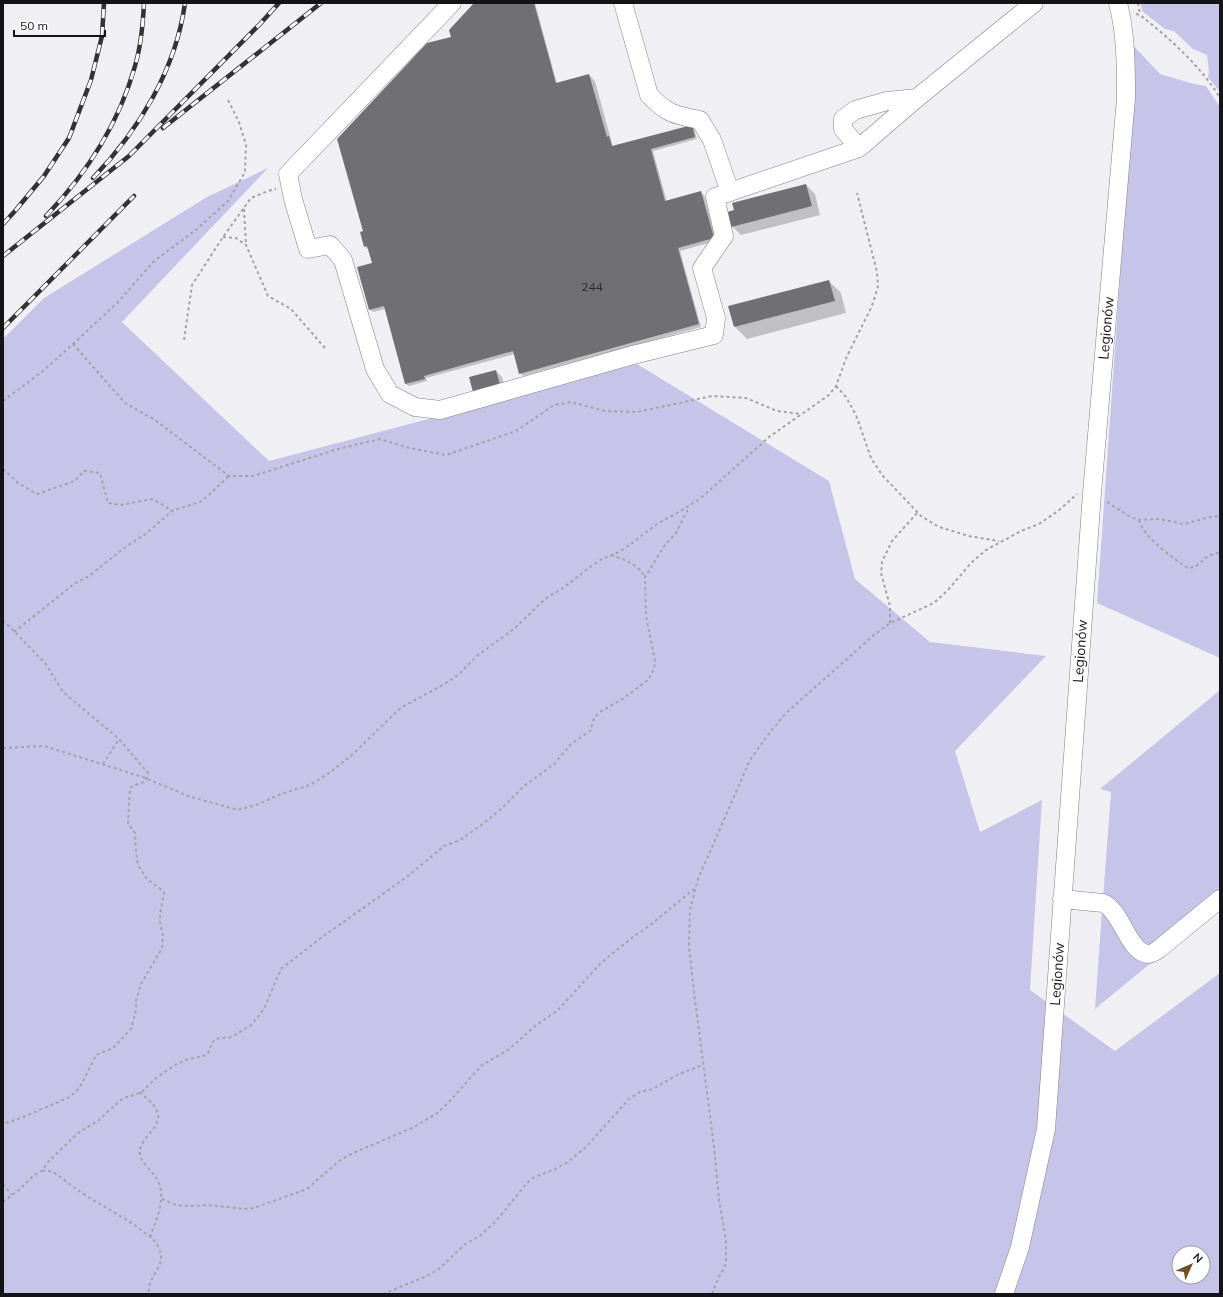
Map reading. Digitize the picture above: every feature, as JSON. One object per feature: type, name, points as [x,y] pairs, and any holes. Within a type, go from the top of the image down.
[{"type":"street","points":[[452,3],[288,174],[308,249],[330,245],[343,260],[375,369],[390,394],[415,407],[440,410],[633,355],[714,335],[716,318],[702,268],[724,236],[715,197],[859,148],[917,98],[1034,3]]},
{"type":"street","points":[[623,3],[649,95],[659,105],[672,114],[700,120],[712,140],[730,192]]},
{"type":"street","name":"Legionów","points":[[1004,1294],[1020,1247],[1046,1129],[1092,493],[1126,98],[1125,43],[1118,3]]},
{"type":"street","points":[[859,148],[843,129],[843,119],[856,110],[887,101],[917,98]]},
{"type":"street","points":[[1062,899],[1103,903],[1108,905],[1135,946],[1140,951],[1147,954],[1152,954],[1159,949],[1220,899]]},
{"type":"path","points":[[1138,3],[1140,14],[1172,41],[1202,73],[1220,98]]},
{"type":"path","points":[[3,401],[43,372],[118,302],[153,262],[197,229],[228,201],[245,172],[246,145],[239,122],[227,98]]},
{"type":"path","points":[[184,340],[192,285],[223,237],[251,198],[268,191],[291,186]]},
{"type":"path","points":[[3,748],[44,746],[146,778],[188,796],[238,810],[259,804],[281,794],[310,785],[332,772],[353,754],[396,712],[458,675],[478,655],[514,629],[545,599],[564,588],[590,567],[631,544],[657,524],[702,498],[770,437],[829,395],[836,386],[847,356],[872,306],[878,286],[877,272],[857,193]]},
{"type":"path","points":[[244,207],[246,245],[268,296],[291,309],[326,348]]},
{"type":"path","points":[[223,237],[236,238],[246,245]]},
{"type":"path","points":[[74,344],[125,404],[155,420],[229,476],[253,476],[338,448],[380,439],[409,448],[446,455],[516,431],[554,405],[571,402],[605,411],[638,412],[712,396],[746,398],[777,412],[802,414]]},
{"type":"path","points":[[836,386],[846,397],[856,415],[872,458],[882,475],[918,512],[939,527],[969,536],[1000,541]]},
{"type":"path","points":[[3,469],[18,483],[37,494],[75,481],[84,471],[100,473],[108,503],[121,505],[151,499],[172,511]]},
{"type":"path","points":[[14,632],[74,584],[89,576],[124,548],[147,533],[172,511],[202,501],[229,476]]},
{"type":"path","points":[[712,1294],[726,1264],[726,1240],[718,1200],[714,1146],[689,946],[690,910],[695,888],[704,865],[750,760],[786,713],[874,635],[890,623],[934,603],[948,590],[971,563],[986,550],[1000,541],[1039,524],[1058,511],[1077,494],[1092,493],[1129,516],[1139,520],[1159,519],[1184,524],[1220,516]]},
{"type":"path","points":[[3,1202],[34,1175],[42,1171],[48,1162],[78,1134],[99,1120],[123,1098],[140,1092],[175,1064],[207,1055],[214,1039],[232,1037],[251,1025],[265,1007],[282,968],[321,938],[408,876],[444,846],[460,840],[480,826],[524,786],[554,764],[571,744],[590,731],[594,718],[600,712],[624,698],[649,679],[654,670],[655,661],[646,616],[645,577],[665,544],[676,533],[690,506]]},
{"type":"path","points":[[890,623],[890,606],[881,573],[882,562],[892,541],[918,512]]},
{"type":"path","points":[[1139,520],[1140,524],[1154,542],[1188,568],[1195,567],[1208,556],[1220,552]]},
{"type":"path","points":[[611,555],[638,567],[645,577]]},
{"type":"path","points":[[3,608],[3,615]]},
{"type":"path","points":[[3,620],[45,663],[62,692],[119,739],[148,772],[146,778],[139,785],[134,785],[130,788],[128,823],[136,837],[138,865],[147,879],[163,890],[164,893],[160,914],[163,942],[158,956],[141,984],[131,1029],[113,1048],[96,1055],[84,1081],[70,1097],[3,1124]]},
{"type":"path","points":[[103,764],[119,739]]},
{"type":"path","points":[[162,1199],[176,1205],[208,1205],[245,1209],[254,1208],[307,1189],[345,1157],[365,1147],[393,1137],[436,1114],[449,1102],[482,1065],[508,1050],[535,1026],[558,1010],[602,962],[695,888]]},
{"type":"path","points":[[383,1294],[428,1276],[439,1269],[464,1245],[496,1221],[528,1182],[533,1178],[568,1162],[586,1147],[629,1099],[640,1092],[653,1089],[679,1074],[703,1065]]},
{"type":"path","points":[[140,1092],[153,1105],[158,1113],[158,1120],[140,1146],[140,1157],[157,1178],[162,1199],[150,1237]]},
{"type":"path","points":[[42,1171],[52,1172],[58,1175],[89,1198],[131,1223],[150,1237],[161,1253],[161,1260],[149,1286],[148,1294]]},
{"type":"path","points":[[3,1184],[12,1195]]},
{"type":"shaded area","points":[[1141,3],[1220,3],[1220,92],[1208,77],[1209,72],[1207,55],[1193,49],[1174,31],[1165,29],[1142,11]]},
{"type":"shaded area","points":[[1131,43],[1160,74],[1206,86],[1220,107],[1220,658],[1097,603],[1131,122]]},
{"type":"shaded area","points":[[268,168],[122,322],[269,461],[637,364],[829,481],[855,579],[930,642],[1046,656],[955,751],[980,832],[1042,800],[1030,990],[1115,1051],[1220,973],[1220,1294],[3,1294],[3,339],[44,298],[207,197]]},
{"type":"shaded area","points":[[1220,690],[1220,895],[1146,950],[1103,899],[1111,792],[1100,789]]},
{"type":"shaded area","points":[[1220,906],[1095,1009],[1102,910],[1137,953]]},
{"type":"building","points":[[474,3],[534,3],[556,83],[589,74],[607,137],[609,136],[612,146],[692,125],[695,137],[651,149],[665,201],[701,191],[714,238],[678,248],[699,324],[519,374],[513,351],[424,376],[425,379],[405,384],[384,306],[369,310],[357,267],[372,263],[367,246],[364,247],[360,232],[363,231],[337,139],[427,43],[451,37],[449,30]]},
{"type":"building","points":[[806,184],[812,206],[731,227],[727,212],[734,210],[732,203]]},
{"type":"building","points":[[829,280],[835,301],[734,327],[728,306]]},
{"type":"building","points":[[496,370],[501,389],[474,396],[469,377]]},
{"type":"railway","points":[[3,224],[44,176],[69,138],[91,80],[102,36],[104,3]]},
{"type":"railway","points":[[46,216],[61,200],[88,165],[111,127],[128,87],[139,51],[144,3]]},
{"type":"railway","points":[[93,178],[126,140],[153,97],[164,75],[173,51],[180,28],[185,3]]},
{"type":"railway","points":[[3,256],[129,156],[279,3]]},
{"type":"railway","points":[[163,128],[321,3]]},
{"type":"railway","points":[[3,328],[134,196]]}]
